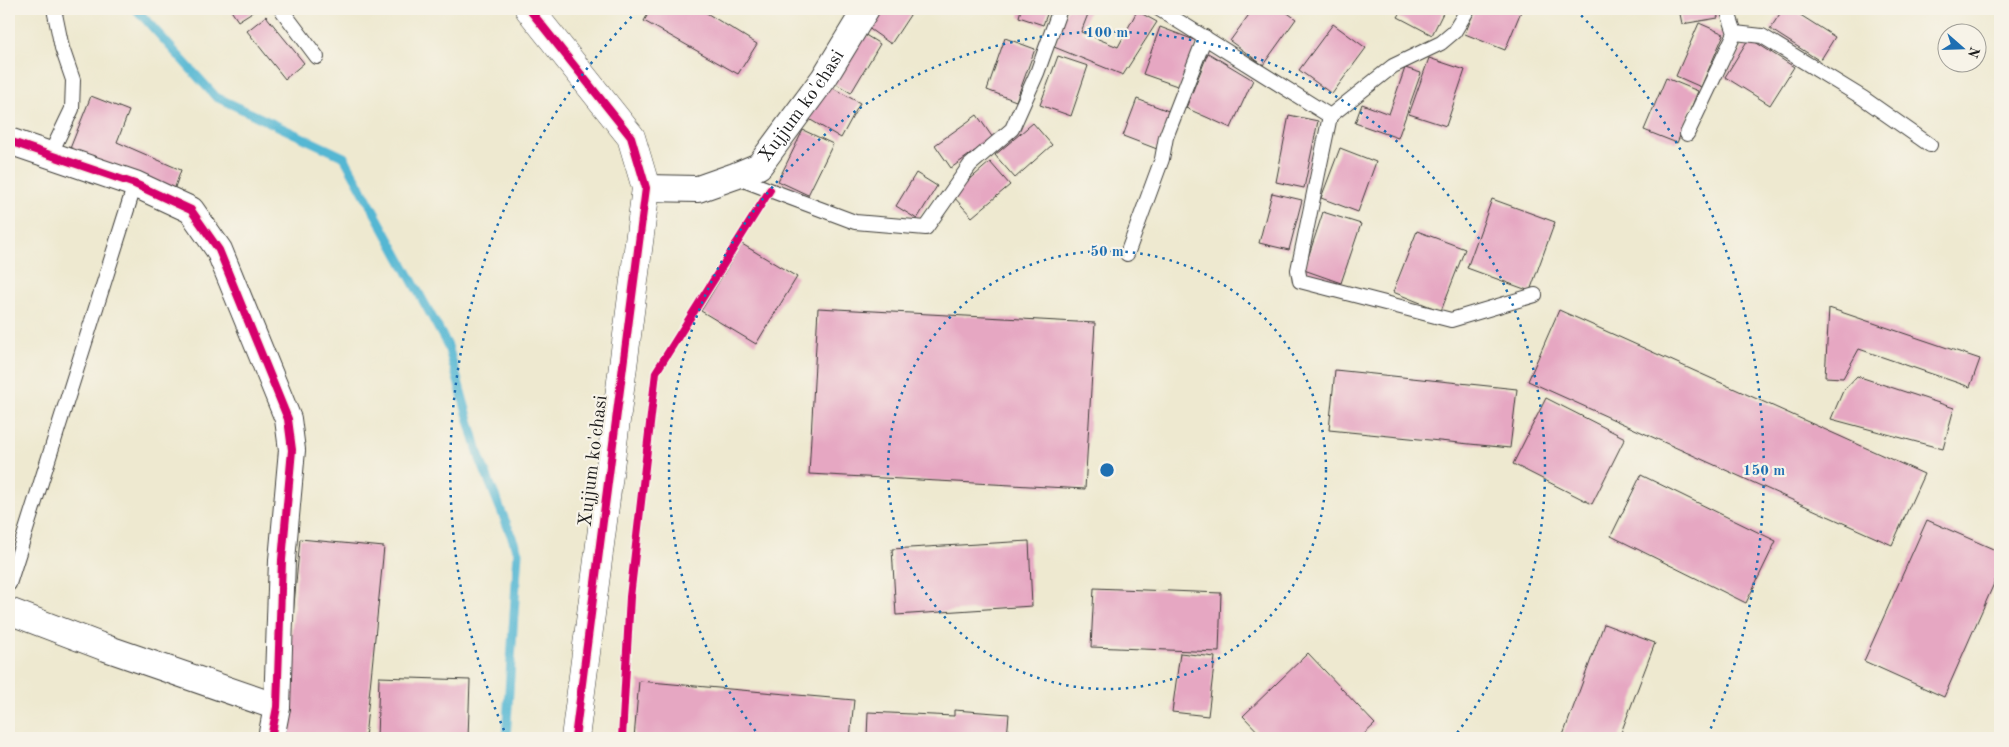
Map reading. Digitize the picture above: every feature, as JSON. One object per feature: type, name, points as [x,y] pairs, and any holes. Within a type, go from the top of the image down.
[{"type":"street","points":[[530,9],[630,137],[646,188]]},
{"type":"street","name":"Xujjum ko'chasi","points":[[575,738],[646,188],[698,189],[759,166],[824,78],[866,9]]},
{"type":"street","points":[[10,144],[50,155],[135,184],[191,210],[219,250],[288,419],[292,450],[282,560],[277,707],[271,738]]},
{"type":"street","points":[[9,611],[106,648],[277,707]]},
{"type":"lane","points":[[50,155],[72,110],[73,90],[73,80],[62,48],[54,9]]},
{"type":"lane","points":[[281,9],[317,57]]},
{"type":"lane","points":[[735,176],[855,222],[926,228],[970,165],[1012,129],[1037,73],[1060,9]]},
{"type":"lane","points":[[1159,9],[1330,116]]},
{"type":"lane","points":[[1468,9],[1454,32],[1440,43],[1392,66],[1330,116],[1298,270],[1300,281],[1451,320],[1535,295]]},
{"type":"lane","points":[[1687,134],[1735,33],[1727,9]]},
{"type":"lane","points":[[1735,33],[1762,36],[1863,98],[1930,144]]},
{"type":"lane","points":[[1127,254],[1162,160],[1166,137],[1205,37]]},
{"type":"lane","points":[[9,584],[135,184]]},
{"type":"path","points":[[622,738],[630,597],[656,372],[770,190]]},
{"type":"building","points":[[230,9],[257,9],[238,21]]},
{"type":"building","points":[[651,9],[700,9],[757,44],[738,74],[644,21]]},
{"type":"building","points":[[875,9],[914,9],[891,44],[864,25]]},
{"type":"building","points":[[1021,9],[1049,9],[1043,25],[1019,17]]},
{"type":"building","points":[[1067,9],[1090,9],[1081,32],[1118,47],[1137,11],[1157,22],[1123,75],[1054,47]]},
{"type":"building","points":[[1253,9],[1282,9],[1296,19],[1263,65],[1230,41]]},
{"type":"building","points":[[1403,9],[1445,9],[1432,35],[1398,17]]},
{"type":"building","points":[[1475,9],[1522,9],[1505,50],[1465,34]]},
{"type":"building","points":[[1679,9],[1717,9],[1718,18],[1682,24]]},
{"type":"building","points":[[1783,9],[1791,9],[1835,37],[1820,61],[1770,29]]},
{"type":"building","points":[[266,16],[304,63],[285,79],[247,31]]},
{"type":"building","points":[[1699,23],[1724,34],[1701,87],[1676,76]]},
{"type":"building","points":[[1333,24],[1366,48],[1332,94],[1299,70]]},
{"type":"building","points":[[1160,27],[1197,41],[1180,87],[1143,74]]},
{"type":"building","points":[[859,31],[880,44],[851,93],[830,80]]},
{"type":"building","points":[[1005,38],[1035,49],[1016,101],[987,90]]},
{"type":"building","points":[[1749,38],[1794,67],[1770,105],[1725,77]]},
{"type":"building","points":[[1208,53],[1253,80],[1231,128],[1186,108]]},
{"type":"building","points":[[1058,56],[1088,66],[1071,116],[1040,105]]},
{"type":"building","points":[[1429,58],[1465,70],[1446,126],[1409,114]]},
{"type":"building","points":[[1405,68],[1421,73],[1398,138],[1355,123],[1362,104],[1389,114]]},
{"type":"building","points":[[1666,78],[1698,91],[1677,143],[1644,130]]},
{"type":"building","points":[[827,85],[860,103],[841,138],[809,119]]},
{"type":"building","points":[[91,96],[129,111],[117,142],[181,170],[173,193],[69,151]]},
{"type":"building","points":[[1137,99],[1171,112],[1157,149],[1123,136]]},
{"type":"building","points":[[977,115],[993,138],[951,168],[935,145]]},
{"type":"building","points":[[1289,115],[1318,121],[1304,188],[1276,182]]},
{"type":"building","points":[[1033,123],[1052,145],[1015,178],[995,155]]},
{"type":"building","points":[[803,130],[833,144],[808,195],[778,181]]},
{"type":"building","points":[[1340,148],[1376,162],[1358,212],[1321,198]]},
{"type":"building","points":[[990,162],[1010,185],[972,217],[952,195]]},
{"type":"building","points":[[916,173],[937,186],[917,219],[896,206]]},
{"type":"building","points":[[1272,193],[1302,200],[1289,250],[1259,243]]},
{"type":"building","points":[[1492,199],[1555,222],[1530,291],[1467,268]]},
{"type":"building","points":[[1323,212],[1361,224],[1341,283],[1304,270]]},
{"type":"building","points":[[1417,231],[1465,249],[1441,311],[1393,292]]},
{"type":"building","points":[[742,244],[797,277],[756,344],[701,311]]},
{"type":"building","points":[[818,308],[1095,323],[1085,489],[809,474]]},
{"type":"building","points":[[1829,308],[1980,359],[1970,387],[1859,349],[1843,378],[1825,377]]},
{"type":"building","points":[[1559,310],[1924,474],[1892,545],[1528,381]]},
{"type":"building","points":[[1335,370],[1517,389],[1510,448],[1329,430]]},
{"type":"building","points":[[1857,376],[1954,408],[1943,449],[1831,419],[1843,391]]},
{"type":"building","points":[[1546,398],[1625,438],[1592,504],[1513,464]]},
{"type":"building","points":[[1641,475],[1776,541],[1746,603],[1611,536]]},
{"type":"building","points":[[1927,520],[2000,552],[2000,570],[1944,697],[1864,661]]},
{"type":"building","points":[[300,539],[384,547],[365,738],[282,737]]},
{"type":"building","points":[[1029,541],[1032,606],[896,615],[892,549]]},
{"type":"building","points":[[1094,588],[1221,593],[1219,652],[1091,647]]},
{"type":"building","points":[[1604,624],[1655,643],[1619,738],[1562,738]]},
{"type":"building","points":[[1180,653],[1215,657],[1208,716],[1172,712]]},
{"type":"building","points":[[1308,653],[1375,724],[1360,738],[1264,738],[1243,716]]},
{"type":"building","points":[[379,677],[470,680],[468,738],[377,738]]},
{"type":"building","points":[[639,681],[854,700],[850,738],[634,738]]},
{"type":"building","points":[[954,710],[1009,714],[1007,738],[867,738],[868,712],[954,716]]},
{"type":"waterway","points":[[136,9],[216,97],[344,157],[448,346],[480,459],[518,552],[506,738]]},
{"type":"cycle path","points":[[529,9],[631,137],[646,188],[575,738]]},
{"type":"cycle path","points":[[9,141],[135,184],[191,210],[219,250],[288,419],[292,450],[282,560],[277,707],[271,738]]},
{"type":"cycle path","points":[[622,738],[630,597],[656,372],[770,190]]}]
